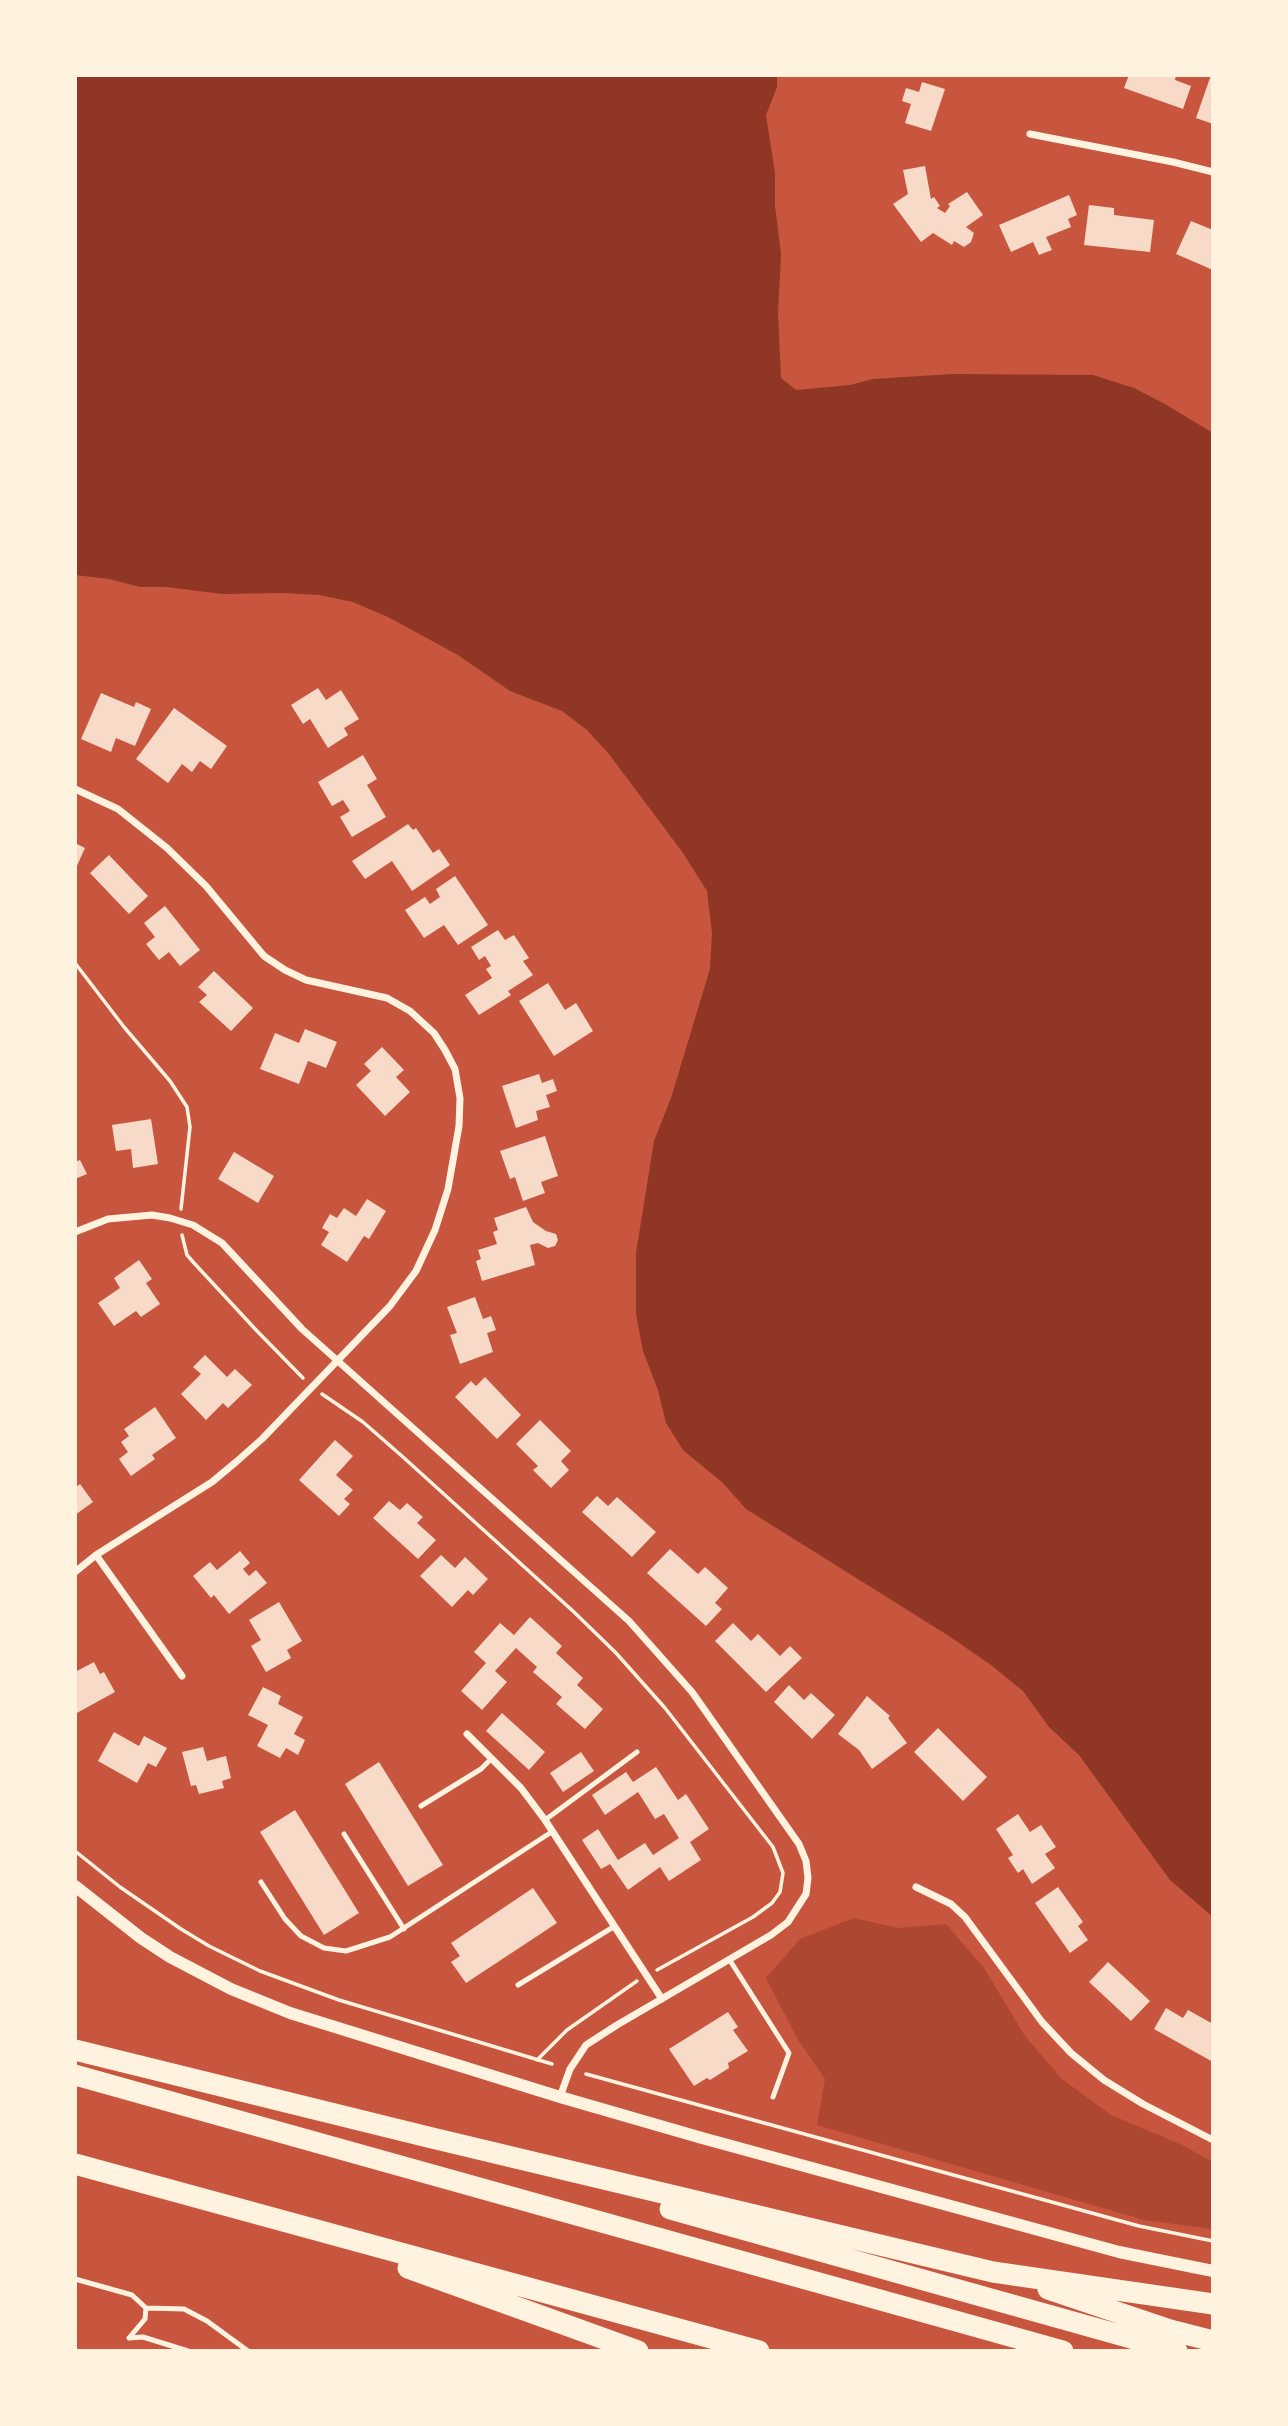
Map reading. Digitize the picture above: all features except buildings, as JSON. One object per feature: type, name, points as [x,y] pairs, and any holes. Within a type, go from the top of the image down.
[{"type":"highway","points":[[75,2050],[993,2272],[1213,2341]]},
{"type":"highway","points":[[75,2075],[1063,2351]]},
{"type":"highway","points":[[75,2164],[760,2351]]},
{"type":"highway","points":[[588,2175],[640,2200],[1177,2351]]},
{"type":"highway","points":[[271,2218],[638,2351]]},
{"type":"highway","points":[[993,2272],[1213,2304]]},
{"type":"street","points":[[1030,134],[1213,172]]},
{"type":"street","points":[[75,789],[118,809],[167,848],[206,886],[264,956],[285,970],[306,980],[387,998],[410,1011],[434,1033],[455,1069],[460,1098],[459,1126],[448,1189],[435,1230],[416,1270],[390,1306],[262,1439],[212,1482],[96,1555],[75,1572]]},
{"type":"street","points":[[75,1232],[108,1219],[133,1215],[170,1218],[193,1225],[222,1243],[275,1302],[337,1361],[600,1595],[665,1660],[725,1737],[799,1844],[806,1861],[806,1894],[788,1922],[771,1935],[586,2045],[570,2069],[560,2097]]},
{"type":"street","points":[[96,1555],[182,1676]]},
{"type":"street","points":[[467,1734],[521,1788],[545,1820],[662,1999]]},
{"type":"street","points":[[75,1886],[170,1957],[231,1989],[332,2027],[702,2138],[1119,2252],[1213,2271]]},
{"type":"street","points":[[916,1887],[951,1904],[965,1917],[1042,2022],[1071,2053],[1104,2080],[1143,2104],[1213,2140]]},
{"type":"lane","points":[[545,1820],[637,1752]]},
{"type":"lane","points":[[421,1806],[481,1769],[492,1758]]},
{"type":"lane","points":[[261,1882],[285,1919],[302,1936],[324,1948],[346,1951],[390,1937],[404,1929],[553,1831]]},
{"type":"lane","points":[[344,1834],[404,1929]]},
{"type":"lane","points":[[519,1985],[615,1926]]},
{"type":"lane","points":[[729,1959],[789,2053],[773,2097]]},
{"type":"lane","points":[[75,2279],[132,2295],[146,2308],[184,2309],[207,2321],[247,2351]]},
{"type":"lane","points":[[146,2308],[145,2319],[129,2338],[143,2337],[188,2351]]},
{"type":"path","points":[[75,963],[170,1081],[187,1107],[190,1126],[181,1209]]},
{"type":"path","points":[[182,1232],[187,1255],[303,1378]]},
{"type":"path","points":[[322,1394],[363,1422],[403,1457],[616,1653],[673,1719],[773,1847],[783,1873],[780,1892],[772,1903],[753,1917],[657,1970]]},
{"type":"path","points":[[75,1851],[120,1887],[181,1929],[260,1971],[339,2000],[552,2064]]},
{"type":"path","points":[[537,2060],[575,2024],[638,1981]]},
{"type":"path","points":[[586,2074],[1139,2226],[1213,2241]]},
{"type":"shaded area","points":[[75,75],[777,75],[777,87],[766,115],[775,173],[775,206],[781,254],[778,313],[781,378],[796,390],[850,385],[873,379],[952,374],[1093,375],[1134,388],[1213,433],[1213,1917],[1170,1880],[1079,1755],[1049,1727],[1023,1691],[949,1636],[746,1509],[723,1483],[683,1450],[666,1423],[658,1390],[643,1351],[636,1314],[636,1253],[654,1141],[671,1098],[710,969],[712,933],[707,891],[683,853],[609,754],[587,730],[562,711],[510,691],[458,655],[388,617],[353,602],[319,595],[222,594],[167,587],[140,587],[109,579],[75,575]]},
{"type":"shaded area","points":[[854,1918],[898,1928],[946,1924],[984,1968],[1025,2036],[1062,2079],[1111,2115],[1180,2144],[1213,2162],[1213,2229],[1144,2220],[817,2125],[825,2079],[798,2040],[766,1978],[800,1939]]}]
